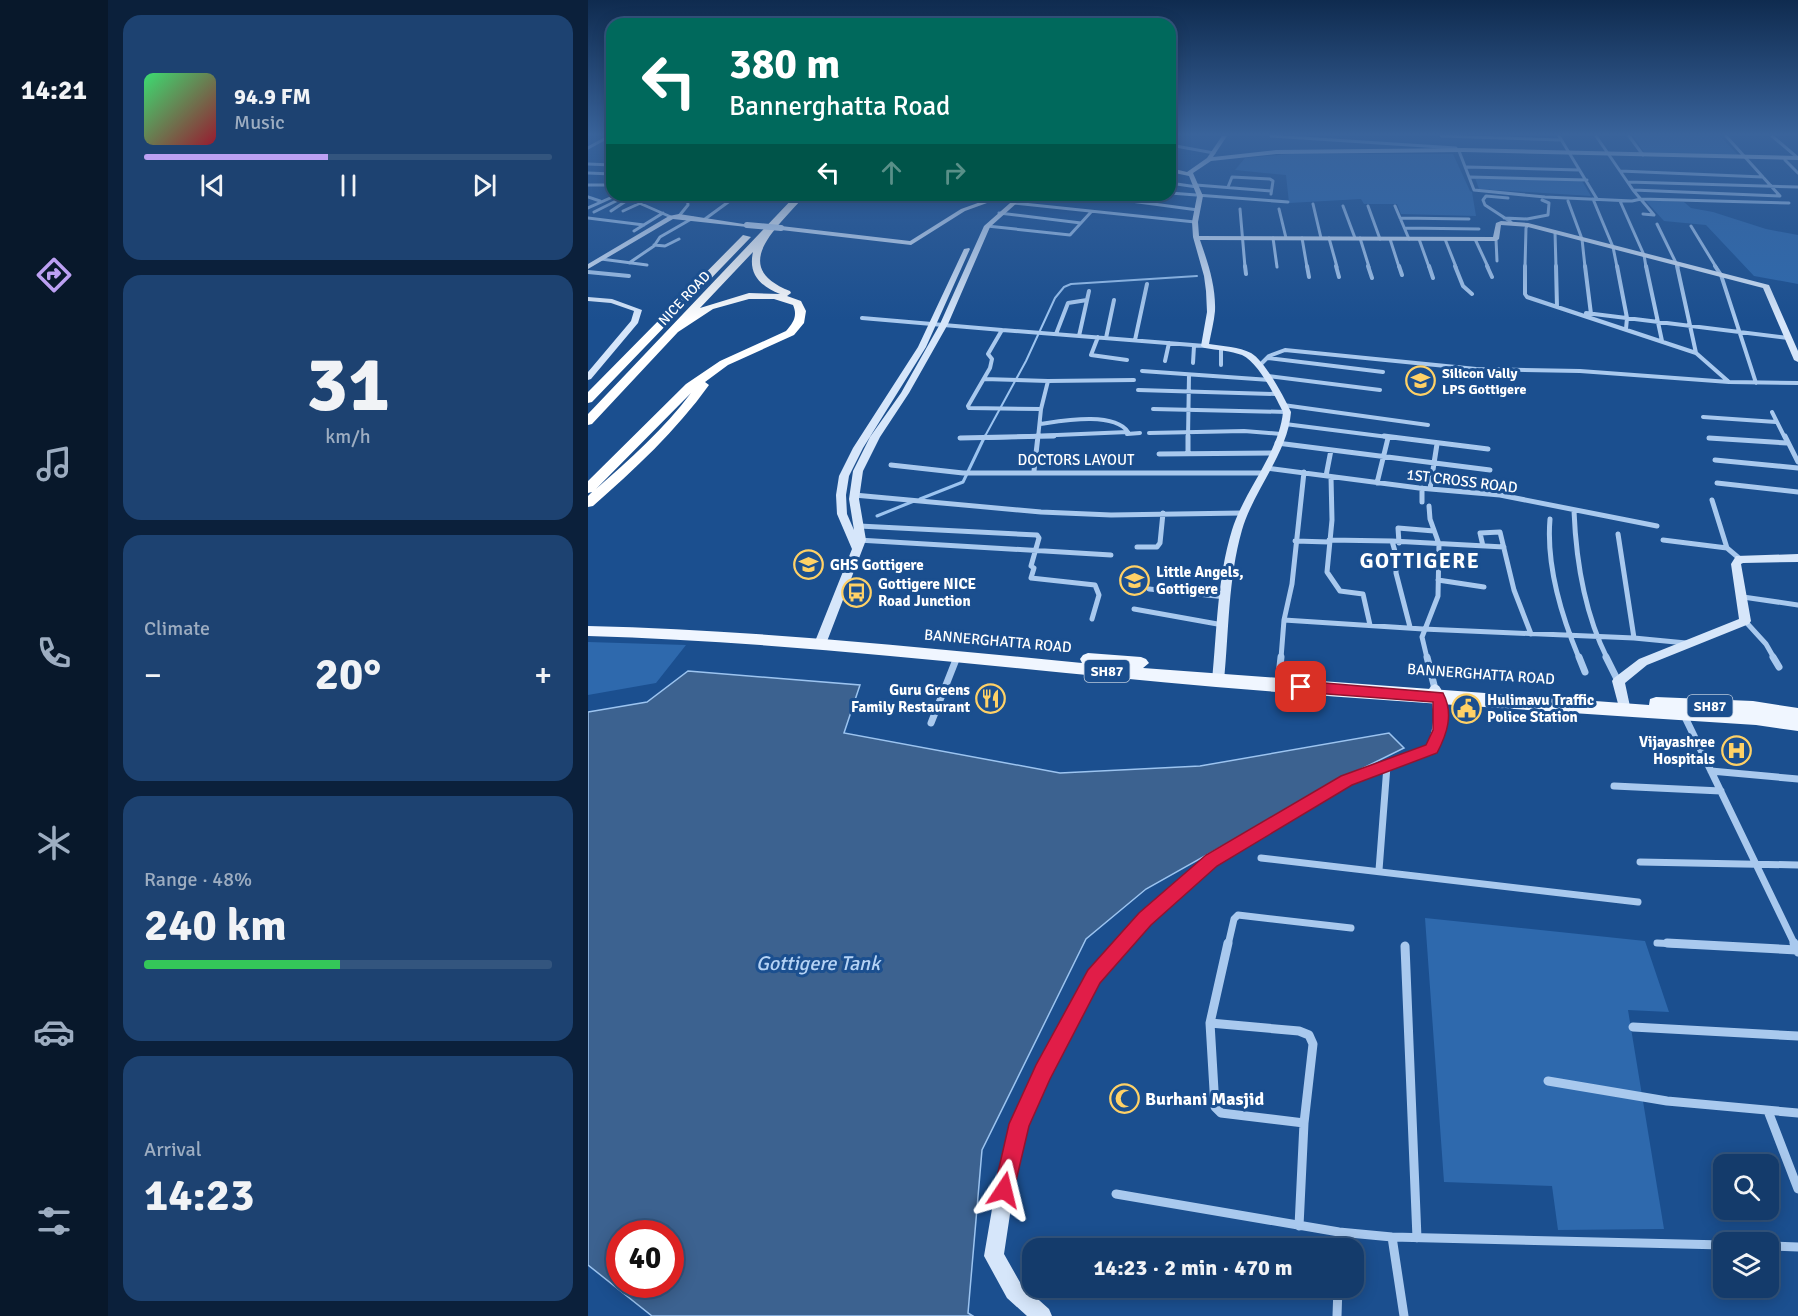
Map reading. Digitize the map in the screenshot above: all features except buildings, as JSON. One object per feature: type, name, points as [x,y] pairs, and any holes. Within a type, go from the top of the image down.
[{"type":"highway","name":"NICE ROAD","points":[[588,399],[781,201]]},
{"type":"highway","name":"NICE ROAD","points":[[588,421],[795,201]]},
{"type":"highway","points":[[588,503],[636,461],[682,414],[706,383],[733,366],[793,337],[809,322],[812,313],[809,304],[772,287],[757,271],[754,265],[756,252],[764,234]]},
{"type":"highway","points":[[588,489],[690,387],[724,363],[790,333],[799,324],[801,311],[797,303],[788,299],[767,295],[749,296],[710,307],[674,330]]},
{"type":"main road","name":"BANNERGHATTA ROAD","points":[[588,622],[821,640],[1219,676],[1279,676],[1437,693]]},
{"type":"main road","name":"BANNERGHATTA ROAD","points":[[588,630],[821,640],[957,655],[1682,710],[1798,725]]},
{"type":"main road","name":"BANNERGHATTA ROAD","points":[[1682,710],[1753,707],[1798,714]]},
{"type":"street","points":[[589,197],[600,201]]},
{"type":"street","points":[[1198,197],[1195,222],[1210,291],[1211,312],[1205,346]]},
{"type":"street","points":[[1484,197],[1485,205],[1513,223]]},
{"type":"street","points":[[1513,197],[1788,203],[1782,197]]},
{"type":"street","points":[[1504,218],[1527,219],[1548,215],[1549,203],[1545,199],[1532,197]]},
{"type":"street","points":[[1233,198],[1288,202]]},
{"type":"street","points":[[1595,199],[1614,249],[1627,318],[1626,329]]},
{"type":"street","points":[[1641,199],[1654,214],[1643,214]]},
{"type":"street","points":[[588,207],[606,200]]},
{"type":"street","points":[[594,212],[615,201]]},
{"type":"street","points":[[610,211],[619,201]]},
{"type":"street","points":[[634,201],[675,216],[910,243],[963,210],[989,201]]},
{"type":"street","points":[[623,211],[644,201]]},
{"type":"street","points":[[588,267],[659,223],[675,216],[688,205],[688,201]]},
{"type":"street","points":[[705,219],[729,201]]},
{"type":"street","points":[[857,543],[842,514],[841,495],[844,476],[858,448],[907,372],[934,323],[980,224],[1010,201]]},
{"type":"street","points":[[821,640],[852,568],[859,526],[855,495],[858,471],[875,437],[905,393],[944,324],[987,226],[1011,201]]},
{"type":"street","points":[[1025,201],[1091,212],[1195,222]]},
{"type":"street","points":[[1131,201],[1198,210]]},
{"type":"street","points":[[1568,201],[1582,241],[1590,314]]},
{"type":"street","points":[[1620,201],[1644,257],[1662,341]]},
{"type":"street","points":[[1313,204],[1321,238]]},
{"type":"street","points":[[1343,206],[1372,278]]},
{"type":"street","points":[[1368,206],[1380,238]]},
{"type":"street","points":[[1395,206],[1409,239]]},
{"type":"street","points":[[1240,209],[1246,274]]},
{"type":"street","points":[[1279,209],[1286,238]]},
{"type":"street","points":[[987,226],[1070,235],[1091,212]]},
{"type":"street","points":[[634,231],[663,213]]},
{"type":"street","points":[[999,213],[1080,224]]},
{"type":"street","points":[[630,263],[660,237],[693,217]]},
{"type":"street","points":[[588,218],[644,225]]},
{"type":"street","points":[[1400,218],[1469,219]]},
{"type":"street","points":[[1497,261],[1498,224],[1513,223],[1768,290],[1798,360]]},
{"type":"street","points":[[1658,224],[1677,265],[1696,352]]},
{"type":"street","points":[[1527,226],[1525,294],[1532,300],[1696,352],[1729,382]]},
{"type":"street","points":[[1691,226],[1722,277],[1737,330],[1756,383]]},
{"type":"street","points":[[1405,228],[1479,229]]},
{"type":"street","points":[[1555,234],[1557,307]]},
{"type":"street","points":[[1197,238],[1496,239]]},
{"type":"street","points":[[1274,238],[1276,267]]},
{"type":"street","points":[[1302,238],[1309,277]]},
{"type":"street","points":[[1329,238],[1339,277]]},
{"type":"street","points":[[1390,238],[1402,275]]},
{"type":"street","points":[[654,244],[665,246],[679,239]]},
{"type":"street","points":[[1419,239],[1433,278]]},
{"type":"street","points":[[1445,239],[1463,286],[1472,294]]},
{"type":"street","points":[[1475,239],[1492,277]]},
{"type":"street","points":[[601,259],[647,266]]},
{"type":"street","points":[[588,272],[629,276]]},
{"type":"street","points":[[1135,340],[1148,284]]},
{"type":"street","points":[[1078,336],[1089,291]]},
{"type":"street","points":[[588,298],[612,301],[638,310],[634,321],[588,377]]},
{"type":"street","points":[[1056,334],[1068,303],[1087,300]]},
{"type":"street","points":[[1106,338],[1114,300]]},
{"type":"street","points":[[1574,312],[1788,338]]},
{"type":"street","points":[[862,318],[1205,346],[1242,352],[1264,361],[1383,372]]},
{"type":"street","points":[[1002,330],[988,354],[993,361],[968,406],[969,408],[1041,409]]},
{"type":"street","points":[[1098,338],[1091,354],[1127,360]]},
{"type":"street","points":[[1165,361],[1169,343]]},
{"type":"street","points":[[1192,363],[1194,346]]},
{"type":"street","points":[[1221,348],[1221,365]]},
{"type":"street","points":[[1264,361],[1286,350],[1476,369],[1580,371],[1652,378],[1798,383]]},
{"type":"street","points":[[1219,676],[1233,547],[1242,513],[1285,424],[1285,409],[1269,378],[1264,361]]},
{"type":"street","points":[[1142,371],[1269,378],[1380,390]]},
{"type":"street","points":[[1188,453],[1189,375]]},
{"type":"street","points":[[984,379],[1134,380]]},
{"type":"street","points":[[1034,471],[1041,409],[1048,381]]},
{"type":"street","points":[[1138,390],[1276,394]]},
{"type":"street","points":[[1153,409],[1188,411],[1285,409],[1428,425]]},
{"type":"street","points":[[1772,412],[1798,462]]},
{"type":"street","points":[[1703,417],[1776,422]]},
{"type":"street","points":[[1040,424],[1087,420],[1115,422],[1127,429],[1126,434]]},
{"type":"street","points":[[1285,424],[1488,449]]},
{"type":"street","points":[[1149,433],[1244,431],[1331,450],[1490,470]]},
{"type":"street","points":[[960,438],[1140,433]]},
{"type":"street","points":[[1377,483],[1388,438]]},
{"type":"street","points":[[1709,438],[1787,443]]},
{"type":"street","points":[[1430,489],[1437,444]]},
{"type":"street","points":[[1331,450],[1328,476],[1332,520],[1327,572],[1340,591],[1363,594],[1370,625]]},
{"type":"street","points":[[1160,454],[1272,453]]},
{"type":"street","points":[[1715,460],[1798,468]]},
{"type":"street","name":"DOCTORS LAYOUT","points":[[891,465],[971,473],[1263,470]]},
{"type":"street","name":"1ST CROSS ROAD","points":[[1263,470],[1304,472],[1377,483],[1500,495],[1657,526]]},
{"type":"street","points":[[1279,676],[1284,620],[1292,584],[1304,472]]},
{"type":"street","points":[[1717,483],[1798,492]]},
{"type":"street","points":[[1422,488],[1422,502]]},
{"type":"street","points":[[855,495],[1041,512],[1111,515],[1242,513]]},
{"type":"street","points":[[1712,500],[1727,548],[1740,559],[1798,558]]},
{"type":"street","points":[[1042,1316],[1014,1291],[994,1256],[1008,1168],[1019,1124],[1043,1072],[1094,976],[1145,919],[1211,860],[1347,780],[1432,749],[1440,730],[1441,706],[1422,637],[1423,629],[1438,596],[1439,544],[1429,506]]},
{"type":"street","points":[[1574,511],[1575,531],[1596,637],[1618,681],[1624,706]]},
{"type":"street","points":[[1137,548],[1157,547],[1160,543],[1164,513]]},
{"type":"street","points":[[1550,519],[1548,541],[1563,620],[1585,672]]},
{"type":"street","points":[[859,526],[1037,535],[1039,538],[1031,566],[1034,568],[1032,579],[1095,585],[1099,595],[1092,619]]},
{"type":"street","points":[[1399,543],[1398,528],[1434,531]]},
{"type":"street","points":[[1483,546],[1480,533],[1500,532],[1514,590],[1531,634]]},
{"type":"street","points":[[1617,534],[1634,638]]},
{"type":"street","points":[[1662,540],[1727,548]]},
{"type":"street","points":[[1295,541],[1392,541],[1504,547]]},
{"type":"street","points":[[1392,541],[1396,573],[1410,627]]},
{"type":"street","points":[[857,543],[1036,549],[1111,555]]},
{"type":"street","points":[[1740,559],[1736,564],[1745,621],[1767,644],[1779,667]]},
{"type":"street","points":[[1438,580],[1484,587]]},
{"type":"street","points":[[1149,589],[1227,597]]},
{"type":"street","points":[[1743,597],[1798,605]]},
{"type":"street","points":[[1134,609],[1224,625]]},
{"type":"street","points":[[1284,620],[1423,629],[1634,638],[1686,643]]},
{"type":"street","points":[[1618,681],[1643,662],[1745,621]]},
{"type":"street","points":[[931,723],[957,655]]},
{"type":"street","points":[[1657,943],[1798,951],[1682,710]]},
{"type":"street","points":[[1379,870],[1387,766]]},
{"type":"street","points":[[1711,771],[1798,779]]},
{"type":"street","points":[[1614,786],[1721,791]]},
{"type":"street","points":[[1261,858],[1638,902]]},
{"type":"street","points":[[1640,862],[1798,864]]},
{"type":"street","points":[[1304,1123],[1221,1113],[1215,1107],[1210,1023],[1234,919],[1238,915],[1351,928]]},
{"type":"street","points":[[1405,946],[1417,1238]]},
{"type":"street","points":[[1210,1023],[1299,1031],[1309,1035],[1313,1044],[1304,1123],[1299,1226]]},
{"type":"street","points":[[1633,1027],[1798,1036]]},
{"type":"street","points":[[1548,1081],[1667,1101],[1798,1113]]},
{"type":"street","points":[[1768,1112],[1798,1189]]},
{"type":"street","points":[[1116,1194],[1299,1226],[1392,1237],[1713,1245]]},
{"type":"street","points":[[1339,1232],[1339,1238]]},
{"type":"street","points":[[1392,1237],[1404,1316]]},
{"type":"street","points":[[1779,1246],[1798,1247]]},
{"type":"street","points":[[1337,1316],[1338,1298]]},
{"type":"shaded area","points":[[1288,197],[1473,197],[1476,216],[1401,214],[1397,204],[1364,204],[1361,199],[1289,203]]},
{"type":"shaded area","points":[[1645,200],[1684,202],[1691,208],[1713,212],[1766,229],[1798,235],[1798,284],[1754,276],[1706,225],[1664,221]]},
{"type":"shaded area","points":[[588,642],[686,645],[656,683],[588,695]]},
{"type":"shaded area","points":[[1425,918],[1645,941],[1669,1012],[1628,1010],[1664,1229],[1558,1230],[1552,1186],[1444,1182]]},
{"type":"water","name":"Gottigere Tank","points":[[688,671],[860,685],[844,733],[1060,773],[1200,766],[1389,733],[1404,748],[1345,777],[1146,889],[1086,939],[982,1150],[968,1313],[973,1316],[652,1316],[629,1298],[684,1298],[684,1220],[606,1220],[606,1279],[588,1265],[588,712],[647,702]]},
{"type":"waterway","points":[[984,437],[1026,361],[1055,298],[1064,287],[1071,284],[1197,276]]},
{"type":"waterway","points":[[920,499],[963,482],[984,437]]},
{"type":"waterway","points":[[877,516],[914,501]]},
{"type":"place","name":"Silicon Vally LPS Gottigere","points":[[1421,381]]},
{"type":"place","name":"GHS Gottigere","points":[[809,565]]},
{"type":"place","name":"Little Angels, Gottigere","points":[[1135,581]]},
{"type":"place","name":"Gottigere NICE Road Junction","points":[[857,593]]},
{"type":"place","name":"Guru Greens Family Restaurant","points":[[991,699]]},
{"type":"place","name":"Hulimavu Traffic Police Station","points":[[1466,709]]},
{"type":"place","name":"Vijayashree Hospitals","points":[[1736,751]]},
{"type":"place","name":"Burhani Masjid","points":[[1124,1099]]},
{"type":"district","name":"GOTTIGERE","points":[[1420,561]]},
{"type":"route","points":[[1004,1190],[1019,1124],[1043,1072],[1094,976],[1145,919],[1211,860],[1347,780],[1432,749],[1440,730],[1441,706],[1438,697],[1301,687]]}]
